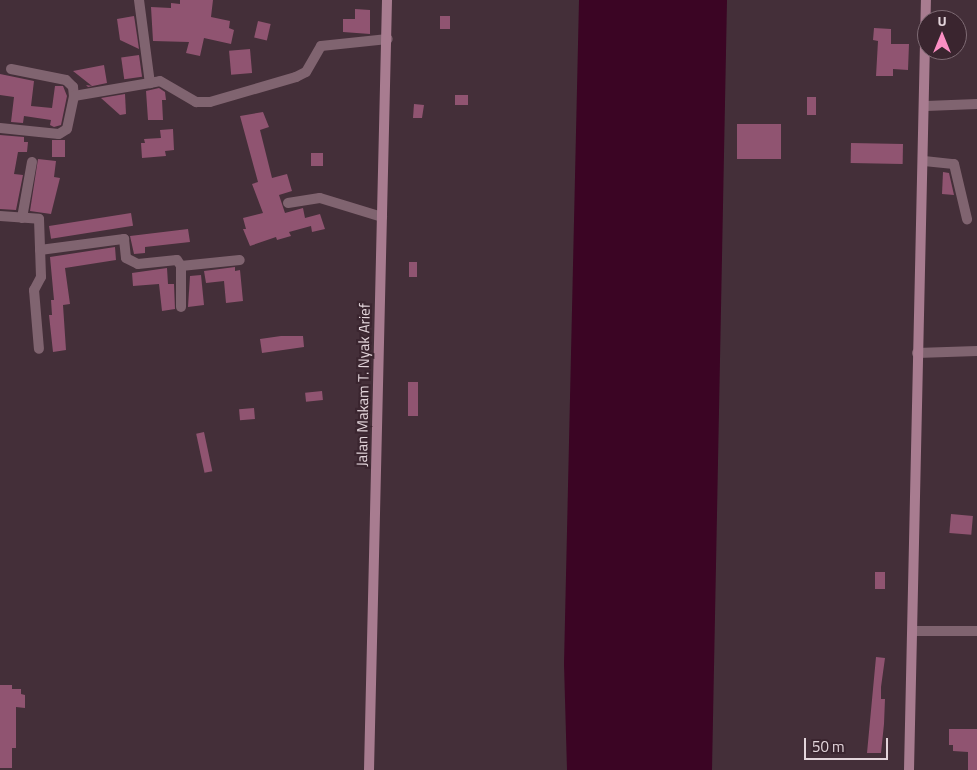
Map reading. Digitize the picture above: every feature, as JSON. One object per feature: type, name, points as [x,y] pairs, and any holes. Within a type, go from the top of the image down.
[{"type":"street","points":[[140,0],[150,83]]},
{"type":"street","name":"Jalan Makam T. Nyak Arief","points":[[369,770],[388,39],[387,0]]},
{"type":"street","points":[[908,770],[917,353],[924,161],[929,106],[926,0]]},
{"type":"street","points":[[74,96],[160,81],[189,99],[210,102],[302,74],[321,46],[388,39]]},
{"type":"street","points":[[0,128],[64,133],[74,96],[72,87],[66,80],[12,69]]},
{"type":"street","points":[[929,106],[977,104]]},
{"type":"street","points":[[924,161],[950,162],[957,171],[967,219]]},
{"type":"street","points":[[22,218],[32,162]]},
{"type":"street","points":[[288,203],[320,198],[382,217]]},
{"type":"street","points":[[0,216],[39,219],[41,276],[34,290],[39,348]]},
{"type":"street","points":[[40,250],[124,239],[126,258],[138,264],[177,260],[181,266],[182,307]]},
{"type":"street","points":[[181,266],[240,260]]},
{"type":"street","points":[[917,353],[977,351]]},
{"type":"street","points":[[912,632],[977,631]]},
{"type":"shaded area","points":[[579,0],[727,0],[712,770],[567,770],[564,664]]},
{"type":"building","points":[[180,0],[213,0],[211,17],[230,21],[229,28],[234,30],[231,44],[204,38],[200,56],[186,53],[189,42],[153,41],[151,7],[171,8],[171,3],[180,4]]},
{"type":"building","points":[[355,9],[370,10],[370,34],[343,32],[343,19],[355,19]]},
{"type":"building","points":[[134,16],[139,49],[120,40],[117,19]]},
{"type":"building","points":[[440,16],[450,16],[450,29],[440,29]]},
{"type":"building","points":[[258,21],[271,24],[267,40],[254,38]]},
{"type":"building","points":[[874,28],[891,29],[891,44],[909,44],[908,70],[893,69],[893,76],[876,76],[878,41],[873,40]]},
{"type":"building","points":[[250,49],[252,73],[231,75],[229,51]]},
{"type":"building","points":[[139,55],[142,77],[124,79],[121,58]]},
{"type":"building","points":[[104,65],[107,83],[88,87],[86,85],[92,86],[73,71]]},
{"type":"building","points":[[0,74],[34,81],[31,106],[52,108],[55,86],[63,86],[67,96],[61,125],[54,127],[50,125],[51,120],[24,116],[23,123],[11,122],[14,97],[0,95]]},
{"type":"building","points":[[159,88],[165,92],[166,100],[162,100],[163,120],[148,120],[146,91]]},
{"type":"building","points":[[125,94],[126,114],[120,115],[101,98]]},
{"type":"building","points":[[455,95],[468,95],[468,105],[455,105]]},
{"type":"building","points":[[807,97],[816,97],[816,115],[807,115]]},
{"type":"building","points":[[414,104],[424,105],[422,118],[413,118]]},
{"type":"building","points":[[263,112],[269,127],[260,130],[272,178],[287,174],[292,191],[279,195],[285,213],[303,208],[305,218],[320,214],[325,229],[312,232],[311,226],[289,232],[291,236],[277,240],[276,237],[250,246],[243,229],[246,229],[243,218],[263,213],[252,184],[258,182],[240,116]]},
{"type":"building","points":[[737,124],[781,124],[781,159],[737,159]]},
{"type":"building","points":[[173,129],[174,150],[165,151],[166,156],[142,158],[141,143],[145,143],[144,139],[161,138],[160,130]]},
{"type":"building","points":[[0,135],[24,137],[24,142],[28,142],[27,152],[18,152],[14,174],[23,175],[16,210],[0,209]]},
{"type":"building","points":[[52,140],[65,140],[65,157],[52,157]]},
{"type":"building","points":[[851,143],[903,144],[903,164],[851,163]]},
{"type":"building","points":[[311,153],[323,153],[323,166],[311,166]]},
{"type":"building","points":[[38,159],[56,161],[54,177],[60,178],[51,214],[30,211]]},
{"type":"building","points":[[943,172],[949,173],[954,195],[942,194]]},
{"type":"building","points":[[131,213],[133,226],[51,239],[49,226]]},
{"type":"building","points":[[188,229],[190,242],[145,247],[145,253],[134,254],[130,236]]},
{"type":"building","points":[[115,247],[116,260],[65,268],[70,304],[63,305],[66,350],[53,352],[49,315],[52,315],[51,300],[54,300],[50,257]]},
{"type":"building","points":[[409,262],[417,262],[417,277],[409,277]]},
{"type":"building","points":[[235,267],[235,271],[240,270],[243,301],[226,303],[224,281],[206,283],[204,271]]},
{"type":"building","points":[[167,268],[168,284],[174,284],[175,309],[162,311],[159,284],[133,286],[132,273]]},
{"type":"building","points":[[201,275],[204,305],[188,307],[190,276]]},
{"type":"building","points":[[281,336],[303,336],[304,347],[262,353],[260,339]]},
{"type":"building","points":[[408,382],[418,382],[418,416],[408,416]]},
{"type":"building","points":[[322,391],[323,400],[306,402],[305,393]]},
{"type":"building","points":[[254,408],[255,419],[240,420],[239,409]]},
{"type":"building","points":[[204,432],[212,471],[204,473],[196,434]]},
{"type":"building","points":[[951,514],[973,516],[971,535],[949,533]]},
{"type":"building","points":[[875,572],[885,572],[885,589],[875,589]]},
{"type":"building","points":[[876,657],[885,658],[881,687],[881,699],[885,699],[884,724],[881,753],[867,753]]},
{"type":"building","points":[[0,685],[12,685],[12,689],[21,689],[21,694],[25,695],[25,708],[16,707],[16,748],[12,748],[12,768],[0,768]]},
{"type":"building","points":[[949,729],[977,729],[977,770],[968,770],[968,752],[953,751],[953,745],[949,745]]}]
